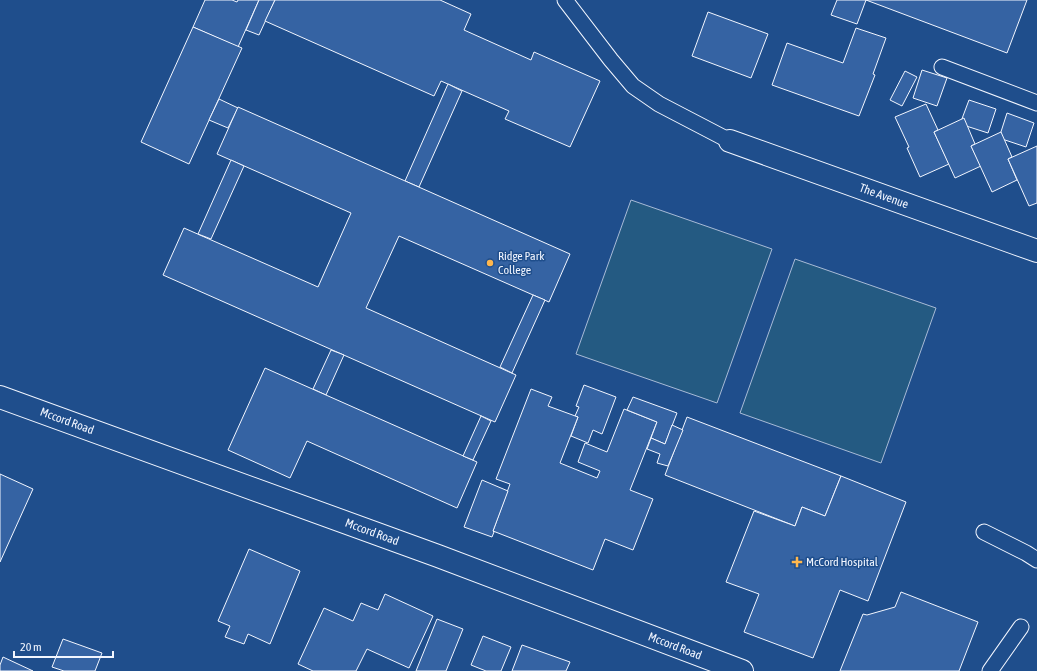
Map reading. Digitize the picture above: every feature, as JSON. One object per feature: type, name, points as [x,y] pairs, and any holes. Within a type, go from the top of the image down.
[{"type":"street","name":"The Avenue","points":[[730,140],[1037,251]]},
{"type":"street","name":"Mccord Road","points":[[0,397],[438,556],[742,671]]},
{"type":"lane","points":[[565,0],[633,86],[659,104],[730,140]]},
{"type":"lane","points":[[942,67],[1037,103]]},
{"type":"lane","points":[[984,532],[1026,552],[1037,560]]},
{"type":"lane","points":[[990,671],[1021,627]]},
{"type":"shaded area","points":[[631,200],[772,249],[717,403],[576,354]]},
{"type":"shaded area","points":[[795,259],[936,308],[881,463],[740,413]]},
{"type":"building","points":[[205,0],[232,0],[237,2],[238,0],[259,0],[238,47],[193,27]]},
{"type":"building","points":[[259,0],[275,0],[259,35],[246,30]]},
{"type":"building","points":[[275,0],[440,0],[471,14],[464,30],[531,60],[534,52],[600,81],[570,147],[505,119],[509,111],[441,81],[434,96],[265,21]]},
{"type":"building","points":[[837,0],[866,0],[857,24],[831,15]]},
{"type":"building","points":[[866,0],[1027,0],[1007,53]]},
{"type":"building","points":[[708,12],[768,34],[751,78],[692,56]]},
{"type":"building","points":[[193,27],[242,48],[189,164],[141,142]]},
{"type":"building","points":[[856,28],[886,38],[873,74],[875,75],[859,116],[772,85],[787,43],[843,63]]},
{"type":"building","points":[[922,70],[947,78],[937,106],[913,98]]},
{"type":"building","points":[[905,71],[917,77],[902,106],[890,100]]},
{"type":"building","points":[[448,84],[462,91],[419,187],[405,181]]},
{"type":"building","points":[[219,99],[238,108],[228,128],[209,120]]},
{"type":"building","points":[[969,100],[996,109],[988,133],[960,124]]},
{"type":"building","points":[[926,104],[938,130],[934,132],[949,164],[920,177],[907,148],[909,147],[895,117]]},
{"type":"building","points":[[238,107],[570,254],[549,302],[399,236],[366,308],[516,375],[495,422],[163,275],[184,228],[318,287],[351,213],[217,154]]},
{"type":"building","points":[[1007,113],[1034,123],[1026,147],[999,138]]},
{"type":"building","points":[[964,118],[975,144],[971,146],[981,166],[955,178],[934,132]]},
{"type":"building","points":[[1001,132],[1012,157],[1008,159],[1017,180],[992,192],[971,146]]},
{"type":"building","points":[[1037,146],[1037,203],[1029,206],[1008,159]]},
{"type":"building","points":[[231,160],[244,166],[211,239],[198,234]]},
{"type":"building","points":[[533,295],[545,300],[512,373],[500,367]]},
{"type":"building","points":[[331,350],[344,355],[326,395],[313,389]]},
{"type":"building","points":[[265,368],[477,462],[457,508],[307,441],[290,478],[228,450]]},
{"type":"building","points":[[584,385],[616,397],[602,434],[593,430],[588,443],[571,436],[578,417],[575,416],[579,407],[576,406]]},
{"type":"building","points":[[531,389],[552,397],[548,406],[578,417],[560,463],[597,478],[600,471],[578,462],[585,443],[607,452],[624,409],[657,422],[630,490],[653,499],[633,550],[605,539],[593,570],[493,531],[510,484],[496,479]]},
{"type":"building","points":[[633,397],[677,413],[665,444],[651,438],[657,422],[627,410]]},
{"type":"building","points":[[481,416],[491,421],[473,460],[463,456]]},
{"type":"building","points":[[687,417],[841,476],[825,516],[802,507],[795,526],[665,475]]},
{"type":"building","points":[[672,425],[683,430],[668,466],[657,463],[660,454],[647,449],[651,438],[665,444]]},
{"type":"building","points":[[0,474],[33,489],[0,562]]},
{"type":"building","points":[[841,476],[906,502],[868,601],[840,590],[813,658],[744,632],[759,594],[726,582],[754,511],[795,526],[802,507],[825,516]]},
{"type":"building","points":[[482,480],[508,491],[492,537],[464,527]]},
{"type":"building","points":[[249,549],[300,571],[270,644],[248,634],[244,644],[225,637],[230,626],[218,621]]},
{"type":"building","points":[[901,592],[978,622],[959,671],[840,671],[863,614],[867,615],[895,607]]},
{"type":"building","points":[[385,594],[433,616],[409,668],[367,649],[356,671],[313,671],[298,664],[324,608],[353,621],[361,603],[378,610]]},
{"type":"building","points":[[437,619],[463,629],[446,671],[416,671]]},
{"type":"building","points":[[483,636],[511,647],[501,671],[486,671],[471,665]]},
{"type":"building","points":[[63,639],[102,653],[95,671],[64,671],[52,667]]},
{"type":"building","points":[[522,645],[570,662],[566,671],[512,671]]},
{"type":"building","points":[[3,657],[33,671],[0,671],[0,665]]},
{"type":"place","name":"Ridge Park College","points":[[490,263]]},
{"type":"place","name":"McCord Hospital","points":[[797,562]]}]
